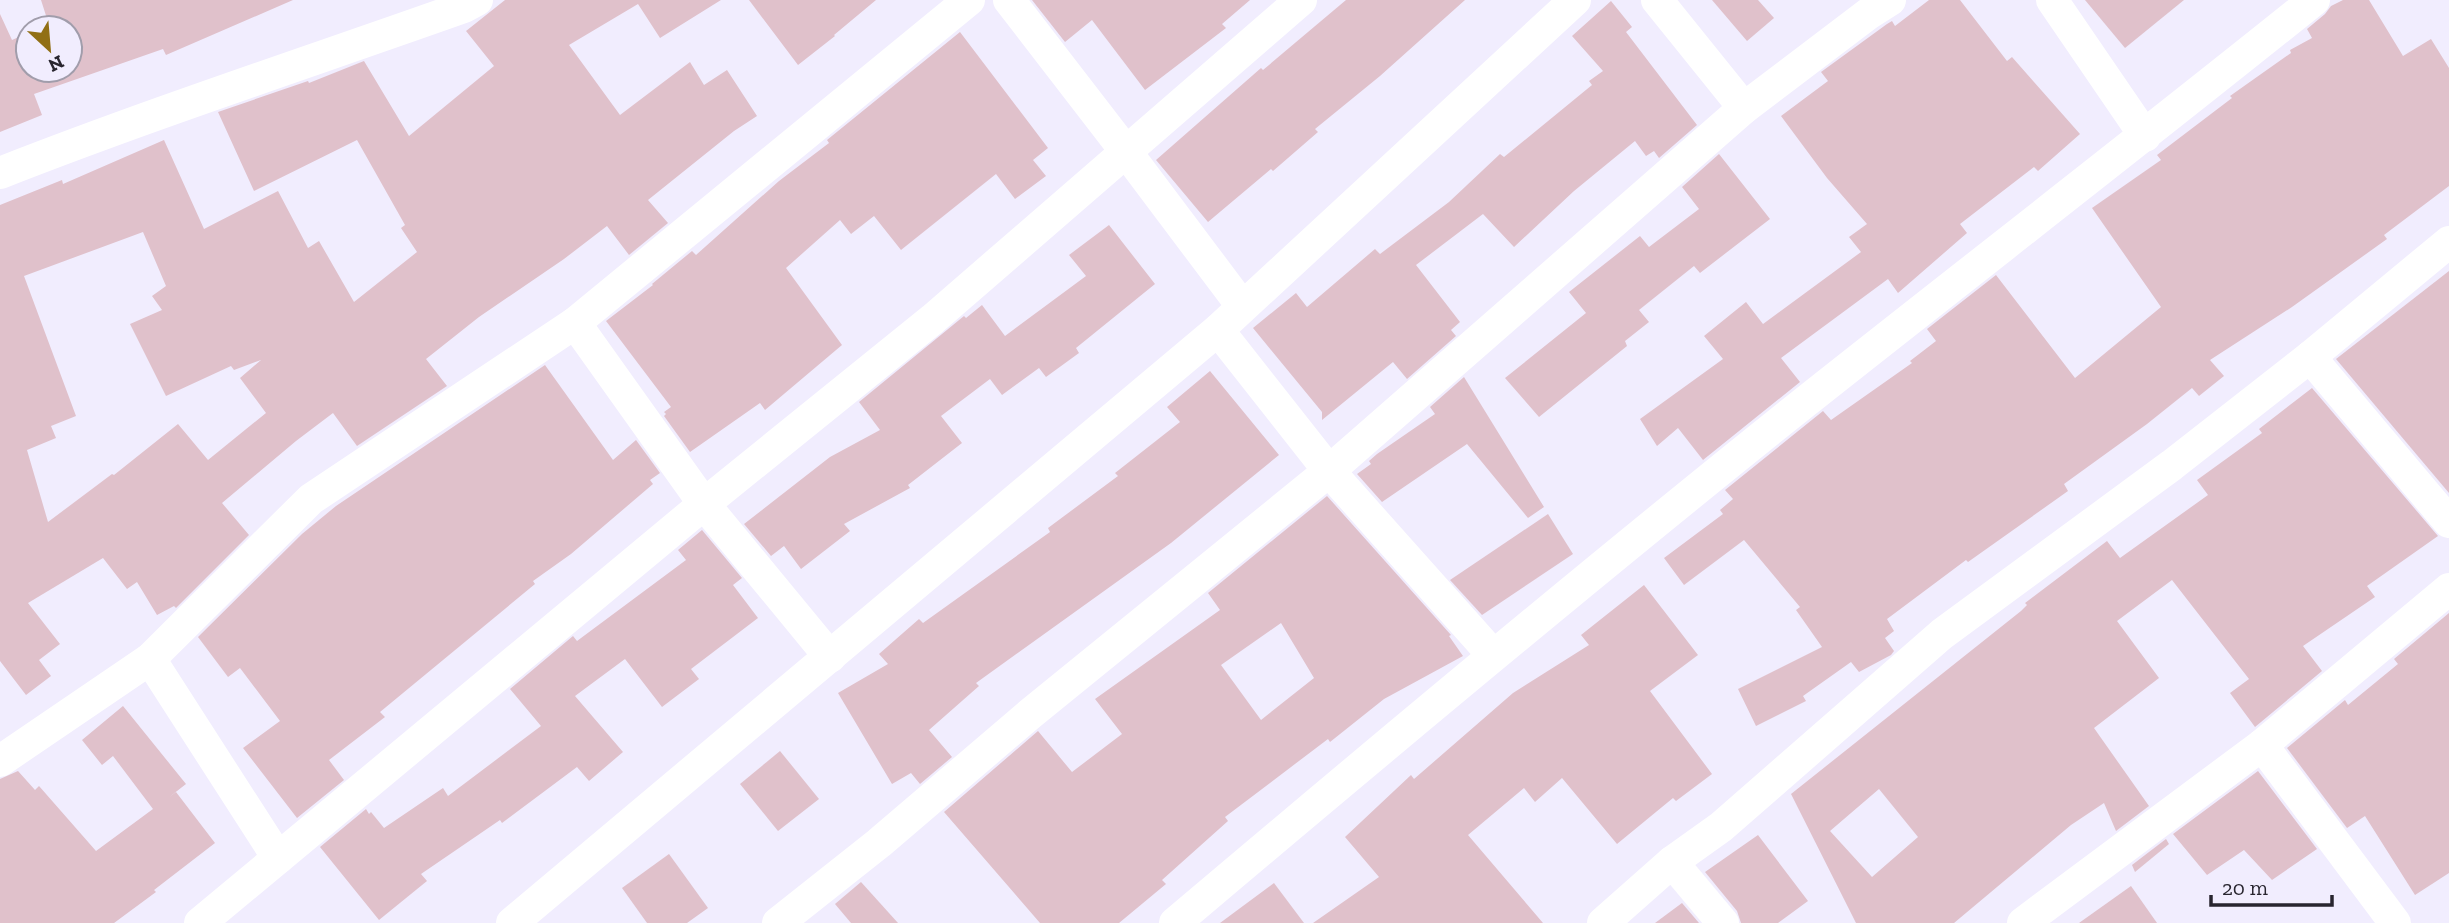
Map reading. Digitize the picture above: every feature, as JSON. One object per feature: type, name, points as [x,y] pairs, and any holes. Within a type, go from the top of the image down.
[{"type":"street","points":[[0,173],[100,133],[386,35],[477,0]]},
{"type":"street","points":[[0,761],[150,659],[311,499],[575,323],[970,0]]},
{"type":"street","points":[[1009,0],[1242,306]]},
{"type":"street","points":[[200,923],[704,504],[933,319],[1301,0]]},
{"type":"street","points":[[512,923],[1217,330],[1575,0]]},
{"type":"street","points":[[1657,0],[1744,108]]},
{"type":"street","points":[[778,923],[879,843],[1030,714],[1329,471],[1744,108],[1890,0]]},
{"type":"street","points":[[2052,0],[2145,136]]},
{"type":"street","points":[[1175,923],[1493,655],[1807,401],[2314,0]]},
{"type":"street","points":[[1603,923],[1672,862],[1721,827],[1942,634],[2172,465],[2449,242]]},
{"type":"street","points":[[575,323],[704,504],[830,657]]},
{"type":"street","points":[[1217,330],[1329,471],[1493,655]]},
{"type":"street","points":[[2310,356],[2449,522]]},
{"type":"street","points":[[2023,923],[2262,745],[2449,589]]},
{"type":"street","points":[[150,659],[278,858]]},
{"type":"street","points":[[2262,745],[2395,923]]},
{"type":"street","points":[[1672,862],[1723,923]]},
{"type":"building","points":[[41,0],[293,0],[166,55],[163,49],[84,77],[84,14],[45,14]]},
{"type":"building","points":[[505,0],[721,0],[660,38],[638,4],[569,45],[620,115],[690,62],[704,85],[727,70],[757,116],[734,131],[648,200],[668,223],[629,255],[607,226],[479,317],[426,359],[447,386],[357,446],[333,413],[222,503],[249,535],[176,608],[174,606],[157,615],[137,582],[127,589],[103,558],[28,603],[60,644],[39,660],[51,676],[26,695],[0,661],[0,205],[62,180],[63,184],[164,140],[204,229],[278,191],[308,248],[319,241],[354,302],[417,252],[401,228],[405,225],[357,140],[254,191],[218,112],[308,81],[309,83],[364,61],[409,136],[494,66],[466,31]],"holes":[[[143,232],[166,286],[152,296],[162,310],[130,324],[166,396],[231,366],[234,370],[261,360],[240,378],[266,413],[208,460],[178,424],[114,475],[48,522],[27,450],[56,438],[51,426],[76,416],[24,276]]]},
{"type":"building","points":[[749,0],[876,0],[798,65]]},
{"type":"building","points":[[1032,0],[1250,0],[1222,24],[1226,28],[1145,90],[1092,20],[1065,42]]},
{"type":"building","points":[[1346,0],[1465,0],[1380,76],[1315,129],[1318,132],[1273,171],[1271,169],[1208,222],[1156,160],[1261,68],[1263,70]]},
{"type":"building","points":[[1712,0],[1758,0],[1774,18],[1747,41]]},
{"type":"building","points":[[1929,0],[1960,0],[2007,61],[2012,57],[2080,134],[2038,171],[2034,167],[1960,224],[1967,233],[1898,293],[1888,279],[1781,358],[1800,382],[1703,460],[1678,428],[1657,446],[1640,419],[1723,359],[1704,336],[1746,302],[1763,324],[1861,252],[1849,237],[1867,224],[1827,178],[1781,116],[1828,81],[1821,72],[1887,24],[1892,21],[1895,26]]},
{"type":"building","points":[[2085,0],[2184,0],[2125,48]]},
{"type":"building","points":[[2343,0],[2369,0],[2403,56],[2431,39],[2449,68],[2449,186],[2384,235],[2387,239],[2292,307],[2210,360],[2224,376],[2199,396],[2192,388],[2064,484],[2068,491],[1968,562],[1966,560],[1887,619],[1894,631],[1885,638],[1894,651],[1891,655],[1859,672],[1851,662],[1803,696],[1806,701],[1756,726],[1738,689],[1822,647],[1796,610],[1800,607],[1744,540],[1684,585],[1664,558],[1723,514],[1720,510],[1733,499],[1725,490],[1823,411],[1831,420],[1912,363],[1910,361],[1936,341],[1927,329],[1996,275],[2075,378],[2161,307],[2092,208],[2161,160],[2157,155],[2232,98],[2230,96],[2291,53],[2290,50],[2312,38],[2307,29],[2331,6]]},
{"type":"building","points":[[1611,1],[1632,27],[1626,32],[1697,125],[1659,158],[1654,151],[1646,156],[1635,141],[1574,191],[1514,247],[1483,214],[1416,265],[1460,322],[1451,330],[1456,336],[1407,379],[1393,362],[1322,420],[1322,412],[1253,328],[1296,293],[1307,307],[1375,249],[1380,254],[1449,202],[1500,154],[1504,157],[1592,85],[1589,81],[1603,71],[1572,36]]},
{"type":"building","points":[[0,14],[12,40],[14,39],[14,84],[63,84],[34,94],[42,115],[0,132]]},
{"type":"building","points":[[960,32],[1048,148],[1033,160],[1046,176],[1015,199],[996,174],[901,250],[874,216],[851,234],[840,220],[786,268],[842,345],[765,410],[760,403],[690,452],[664,416],[664,412],[671,407],[606,321],[692,251],[696,255],[779,181],[829,143],[827,140]]},
{"type":"building","points":[[1719,154],[1770,219],[1700,273],[1694,266],[1639,310],[1649,322],[1625,341],[1627,346],[1539,417],[1505,378],[1586,313],[1569,292],[1640,236],[1649,247],[1699,209],[1682,187]]},
{"type":"building","points":[[1109,225],[1155,284],[1076,348],[1079,353],[1046,377],[1039,368],[1002,395],[990,379],[941,416],[962,443],[908,485],[910,488],[844,524],[850,531],[801,569],[784,546],[771,556],[744,524],[830,457],[880,430],[859,402],[964,316],[966,318],[982,305],[1005,336],[1086,276],[1069,255]]},
{"type":"building","points":[[2449,271],[2449,493],[2336,359]]},
{"type":"building","points":[[545,365],[613,460],[636,440],[660,473],[650,480],[653,484],[571,554],[533,581],[535,584],[380,712],[385,717],[329,760],[344,780],[297,818],[243,748],[280,721],[240,668],[228,677],[198,637],[302,534],[336,506]]},
{"type":"building","points":[[1210,371],[1279,455],[1171,543],[976,683],[979,686],[929,730],[952,757],[920,784],[911,773],[892,784],[838,693],[888,664],[879,654],[919,619],[923,623],[1050,532],[1048,528],[1118,476],[1115,473],[1180,422],[1167,407]]},
{"type":"building","points":[[1464,377],[1544,507],[1528,518],[1467,444],[1382,502],[1357,474],[1371,464],[1369,461],[1377,454],[1435,414],[1430,407]]},
{"type":"building","points":[[2312,388],[2438,536],[2367,586],[2375,597],[2303,646],[2322,671],[2255,727],[2230,693],[2249,679],[2172,580],[2117,621],[2159,678],[2094,728],[2149,806],[2116,831],[2104,803],[2071,825],[1954,923],[1856,923],[1791,794],[2021,611],[2027,605],[2025,603],[2107,541],[2120,558],[2208,495],[2197,480],[2262,433],[2259,429]],"holes":[[[1879,789],[1918,837],[1872,877],[1830,831]]]},
{"type":"building","points":[[1327,496],[1451,635],[1449,636],[1463,656],[1384,699],[1330,742],[1328,739],[1225,817],[1228,821],[1162,880],[1166,884],[1119,923],[1040,923],[944,812],[1038,731],[1072,772],[1122,734],[1095,699],[1220,610],[1208,593]],"holes":[[[1281,623],[1314,678],[1261,720],[1221,665]]]},
{"type":"building","points":[[1548,514],[1573,554],[1482,615],[1450,580]]},
{"type":"building","points":[[702,530],[742,578],[733,585],[758,618],[691,669],[699,679],[662,707],[625,659],[575,696],[623,752],[589,781],[577,767],[502,823],[500,820],[421,874],[427,881],[379,920],[320,847],[366,809],[384,828],[443,788],[448,796],[541,726],[510,689],[573,636],[577,641],[686,560],[678,550]]},
{"type":"building","points":[[1644,585],[1698,655],[1650,691],[1712,774],[1676,801],[1673,798],[1617,844],[1562,778],[1535,802],[1524,788],[1468,835],[1543,923],[1313,923],[1379,877],[1345,837],[1411,775],[1414,779],[1513,693],[1589,645],[1581,635]]},
{"type":"building","points":[[2449,613],[2449,873],[2415,895],[2365,816],[2347,828],[2287,748],[2345,700],[2348,705],[2398,664],[2394,659]]},
{"type":"building","points":[[123,706],[186,784],[168,798],[176,792],[215,843],[114,923],[0,923],[0,779],[18,771],[35,790],[39,786],[96,851],[153,809],[113,756],[102,765],[82,740]]},
{"type":"building","points":[[780,751],[819,799],[778,831],[740,784]]},
{"type":"building","points":[[2258,771],[2317,849],[2272,880],[2244,850],[2207,875],[2173,834]]},
{"type":"building","points":[[1758,835],[1808,901],[1778,923],[1741,923],[1737,911],[1705,872]]},
{"type":"building","points":[[2166,839],[2169,844],[2135,872],[2132,865]]},
{"type":"building","points":[[669,854],[708,908],[687,923],[647,923],[622,888]]},
{"type":"building","points":[[861,882],[898,923],[851,923],[835,904]]},
{"type":"building","points":[[1274,883],[1304,923],[1220,923]]},
{"type":"building","points":[[2131,886],[2157,923],[2079,923]]},
{"type":"building","points":[[1682,903],[1699,923],[1655,923]]}]
